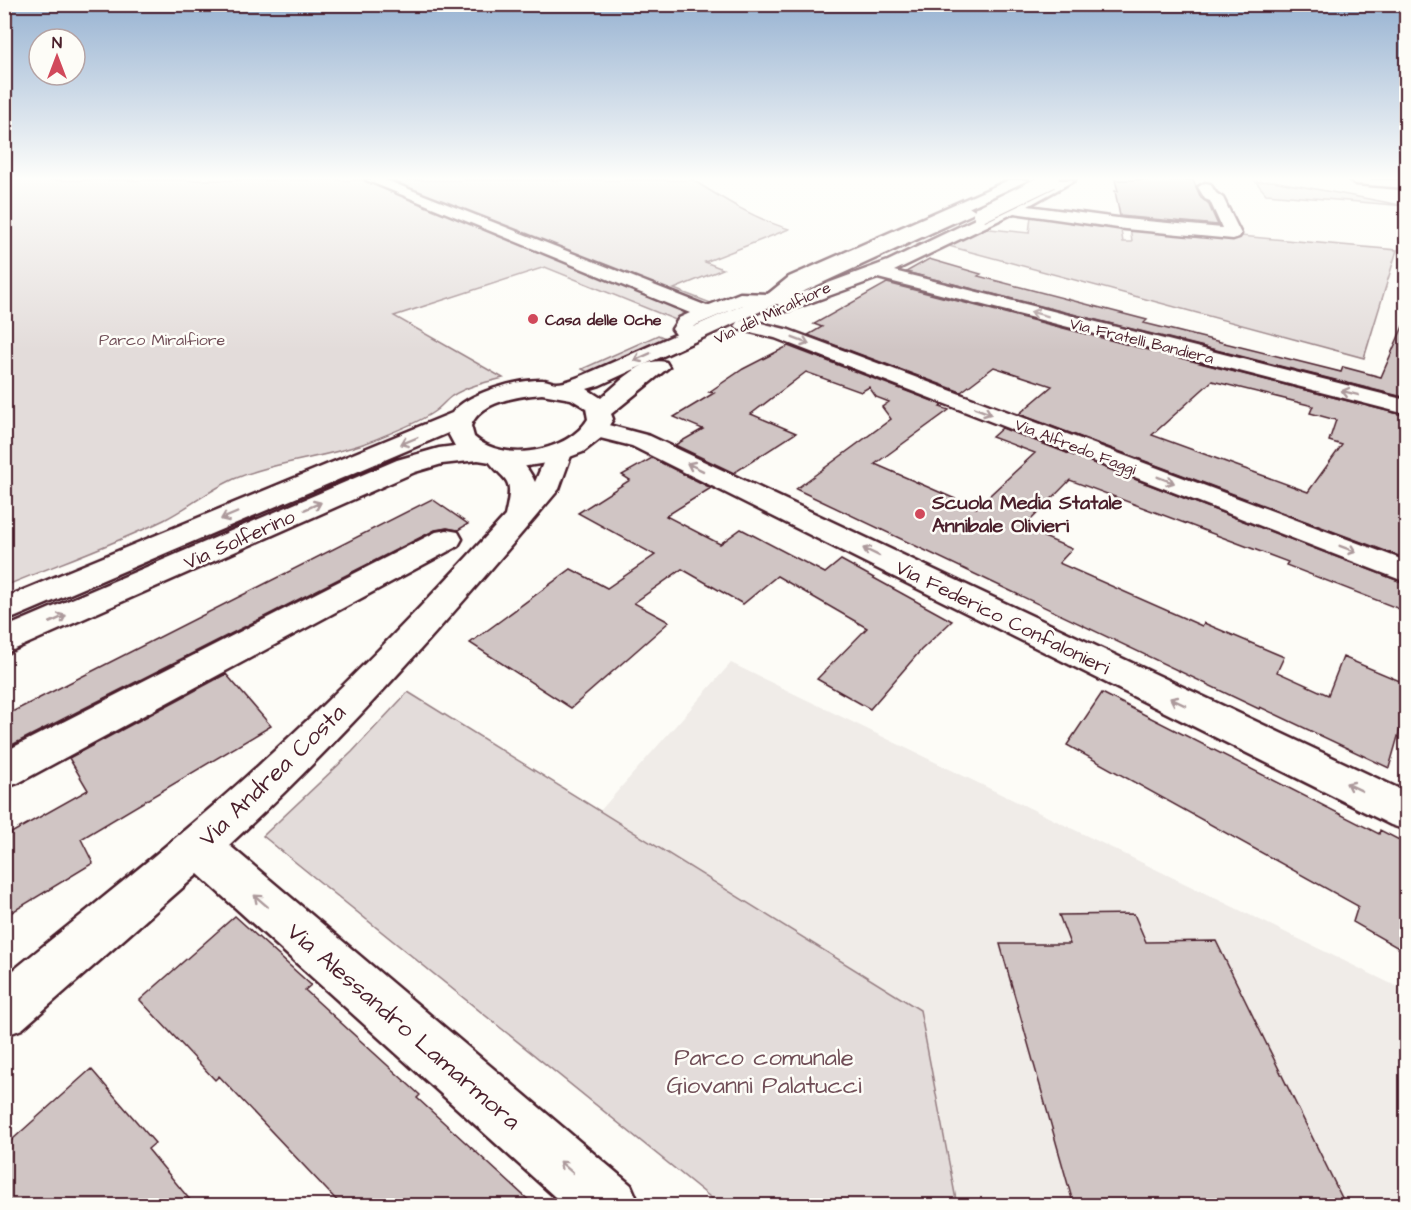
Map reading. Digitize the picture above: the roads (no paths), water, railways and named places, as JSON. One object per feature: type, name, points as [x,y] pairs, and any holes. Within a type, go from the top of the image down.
[{"type":"street","points":[[515,236],[707,313]]},
{"type":"street","name":"Via del Miralfiore","points":[[559,453],[589,439],[599,420],[639,378],[745,325],[779,302],[796,281],[885,236]]},
{"type":"street","name":"Via del Miralfiore","points":[[561,389],[592,380],[687,330],[779,302],[916,236]]},
{"type":"street","points":[[779,302],[834,291],[878,273],[952,236]]},
{"type":"street","name":"Via Fratelli Bandiera","points":[[878,273],[1407,407]]},
{"type":"street","name":"Via del Miralfiore","points":[[687,330],[707,313],[740,299],[779,302]]},
{"type":"street","name":"Via Alfredo Faggi","points":[[745,325],[782,334],[1407,572]]},
{"type":"street","name":"Via Solferino","points":[[4,611],[463,417],[472,407],[504,392],[543,387],[561,389]]},
{"type":"street","points":[[561,389],[579,393],[592,401],[599,420]]},
{"type":"street","points":[[463,417],[459,426],[460,436],[466,444],[518,472],[524,498],[514,531]]},
{"type":"street","name":"Via Federico Confalonieri","points":[[599,420],[1407,812]]},
{"type":"street","name":"Via Solferino","points":[[4,642],[406,466],[439,456],[488,454],[540,458],[559,453]]},
{"type":"street","name":"Via Andrea Costa","points":[[4,1011],[198,846],[288,763],[393,658],[514,531],[549,483],[559,453]]},
{"type":"street","points":[[4,771],[447,539]]},
{"type":"street","name":"Via Alessandro Lamarmora","points":[[198,846],[610,1206]]},
{"type":"place","name":"Casa delle Oche","points":[[533,319]]},
{"type":"place","name":"Scuola Media Statale Annibale Olivieri","points":[[920,514]]},
{"type":"park label","name":"Parco Miralfiore","points":[[162,339]]},
{"type":"park label","name":"Parco comunale Giovanni Palatucci","points":[[764,1071]]}]
